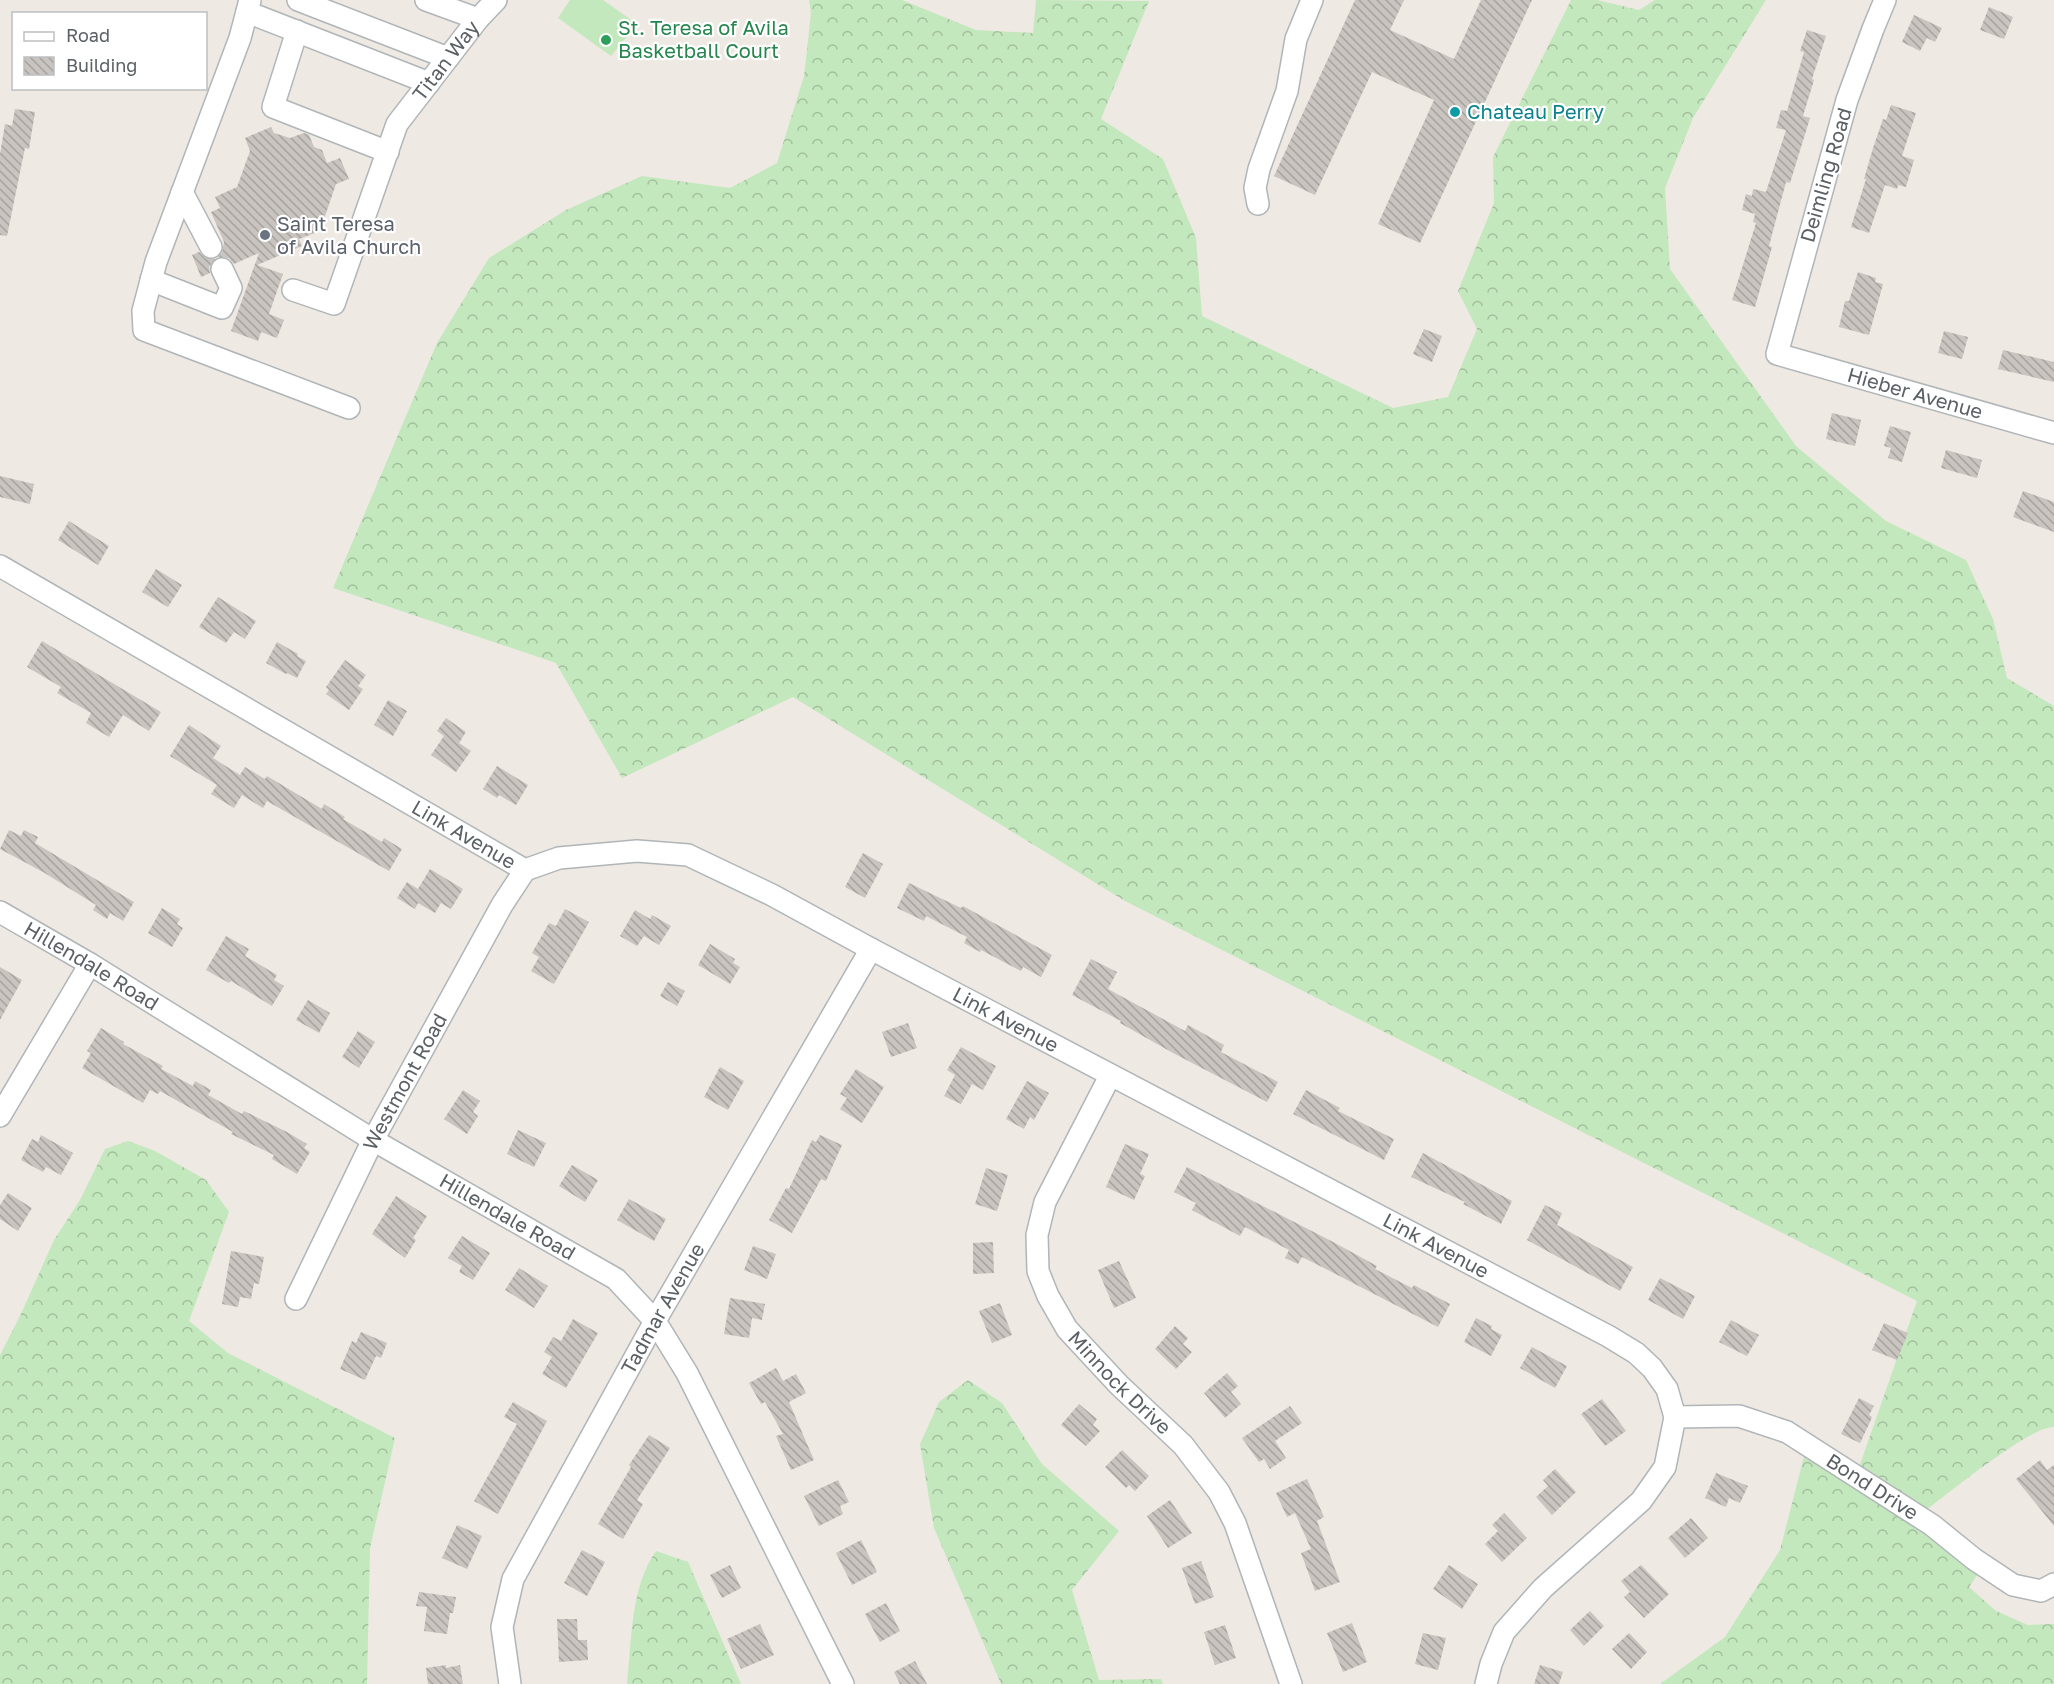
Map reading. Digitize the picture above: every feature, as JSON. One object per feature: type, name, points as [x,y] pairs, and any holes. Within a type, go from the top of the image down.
[{"type":"street","points":[[298,0],[448,58]]},
{"type":"street","points":[[426,0],[478,19]]},
{"type":"street","name":"Titan Way","points":[[293,290],[334,304],[397,124],[478,19],[496,0]]},
{"type":"street","points":[[1258,204],[1255,188],[1259,169],[1287,91],[1296,39],[1312,0]]},
{"type":"street","name":"Deimling Road","points":[[1777,354],[1847,100],[1885,0]]},
{"type":"street","points":[[349,408],[144,330],[143,311],[156,262],[240,39],[248,6],[297,31],[429,83]]},
{"type":"street","points":[[297,31],[273,107],[387,152]]},
{"type":"street","points":[[182,192],[211,247]]},
{"type":"street","points":[[151,280],[222,308],[231,288],[222,268]]},
{"type":"street","name":"Hieber Avenue","points":[[1777,354],[2054,433]]},
{"type":"street","name":"Link Avenue","points":[[0,566],[525,870],[559,858],[637,851],[688,855],[772,895],[871,950],[1608,1336],[1636,1353],[1652,1368],[1667,1389],[1676,1417]]},
{"type":"street","name":"Westmont Road","points":[[296,1299],[373,1140],[502,905],[525,870]]},
{"type":"street","name":"Hillendale Road","points":[[0,912],[90,964],[373,1140],[615,1279],[655,1321],[687,1373],[843,1684]]},
{"type":"street","name":"Tadmar Avenue","points":[[510,1684],[502,1627],[513,1579],[655,1321],[871,950]]},
{"type":"street","points":[[0,1116],[90,964]]},
{"type":"street","name":"Minnock Drive","points":[[1110,1076],[1046,1202],[1037,1235],[1038,1271],[1048,1296],[1067,1329],[1119,1385],[1184,1445],[1219,1492],[1235,1523],[1291,1684]]},
{"type":"street","name":"Bond Drive","points":[[1676,1417],[1738,1416],[1787,1432],[1932,1525],[2013,1585],[2041,1591],[2054,1584]]},
{"type":"street","points":[[1486,1684],[1491,1664],[1504,1632],[1544,1588],[1641,1501],[1647,1493],[1665,1467],[1676,1417]]},
{"type":"green space","name":"St. Teresa of Avila Basketball Court","points":[[570,0],[603,0],[637,24],[611,56],[558,18]]},
{"type":"green space","points":[[809,0],[902,0],[976,30],[1033,33],[1036,0],[1149,1],[1101,119],[1163,159],[1196,238],[1202,316],[1393,408],[1448,397],[1477,329],[1458,291],[1494,203],[1493,157],[1571,0],[1597,0],[1639,10],[1655,0],[1766,0],[1693,118],[1665,188],[1670,269],[1796,446],[1886,521],[1966,560],[1993,619],[2007,678],[2054,706],[2054,1427],[2042,1430],[2007,1450],[1918,1516],[1984,1565],[1969,1587],[1996,1611],[2028,1625],[2054,1624],[2054,1684],[1660,1684],[1725,1637],[1780,1550],[1807,1445],[1856,1476],[1917,1301],[1125,901],[793,697],[622,778],[556,663],[333,588],[437,343],[489,258],[566,210],[642,176],[730,188],[777,163],[804,76],[811,13]]},
{"type":"green space","points":[[128,1141],[155,1151],[206,1180],[229,1212],[189,1321],[228,1353],[395,1438],[370,1548],[367,1684],[0,1684],[0,1355],[54,1240],[80,1200],[105,1149]]},
{"type":"green space","points":[[968,1380],[1002,1403],[1042,1464],[1119,1531],[1072,1590],[1099,1680],[1161,1679],[1163,1684],[1001,1684],[934,1528],[920,1444],[939,1402]]},
{"type":"green space","points":[[656,1551],[688,1562],[741,1684],[627,1684],[637,1598],[647,1566]]},
{"type":"building","name":"Chateau Perry","points":[[1355,0],[1404,0],[1390,30],[1454,59],[1481,0],[1532,0],[1420,243],[1378,224],[1434,100],[1372,72],[1315,195],[1274,176]]},
{"type":"building","points":[[1989,7],[2013,17],[2004,39],[1980,30]]},
{"type":"building","points":[[1914,15],[1942,28],[1935,42],[1927,38],[1920,51],[1902,42]]},
{"type":"building","points":[[1807,30],[1826,36],[1803,116],[1810,118],[1790,183],[1786,182],[1769,246],[1772,247],[1755,307],[1732,300],[1756,223],[1753,222],[1755,214],[1742,210],[1746,194],[1752,196],[1753,189],[1766,192],[1786,130],[1776,128],[1781,110],[1787,111],[1804,52],[1800,51]]},
{"type":"building","points":[[1891,105],[1916,113],[1902,156],[1914,160],[1906,187],[1898,185],[1897,189],[1885,185],[1869,233],[1851,227],[1873,148],[1883,119],[1886,120]]},
{"type":"building","points":[[15,109],[35,112],[29,149],[25,148],[7,236],[0,235],[0,154],[5,124],[12,126]]},
{"type":"building","name":"Saint Teresa of Avila Church","points":[[271,127],[274,133],[290,138],[304,133],[309,135],[314,147],[322,150],[327,163],[340,158],[349,179],[336,184],[320,231],[299,239],[302,246],[257,265],[283,274],[269,314],[284,320],[277,338],[261,332],[258,341],[231,331],[259,253],[234,264],[229,258],[218,257],[222,253],[224,242],[211,212],[220,208],[215,197],[237,187],[250,151],[245,138]]},
{"type":"building","points":[[199,252],[205,258],[215,259],[209,267],[210,273],[201,277],[192,255]]},
{"type":"building","points":[[1858,272],[1876,278],[1875,282],[1883,284],[1869,335],[1839,327],[1845,301],[1849,301]]},
{"type":"building","points":[[1424,329],[1442,336],[1432,362],[1413,354]]},
{"type":"building","points":[[1944,331],[1968,337],[1962,359],[1938,353]]},
{"type":"building","points":[[2003,350],[2054,362],[2054,382],[1998,369]]},
{"type":"building","points":[[1832,413],[1861,420],[1855,446],[1826,439]]},
{"type":"building","points":[[1890,426],[1911,432],[1902,462],[1888,458],[1891,448],[1884,446]]},
{"type":"building","points":[[1946,450],[1982,460],[1977,478],[1941,468]]},
{"type":"building","points":[[0,476],[34,484],[30,504],[0,497]]},
{"type":"building","points":[[2023,491],[2054,502],[2054,532],[2013,517]]},
{"type":"building","points":[[69,521],[109,546],[98,565],[58,540]]},
{"type":"building","points":[[156,569],[182,585],[168,607],[142,592]]},
{"type":"building","points":[[218,597],[256,621],[245,639],[234,632],[226,643],[199,627]]},
{"type":"building","points":[[42,641],[161,712],[149,731],[123,715],[109,737],[86,723],[91,713],[57,693],[61,687],[27,667]]},
{"type":"building","points":[[277,642],[306,661],[297,678],[266,663]]},
{"type":"building","points":[[345,660],[366,675],[358,686],[363,689],[349,710],[326,694],[329,690],[326,687]]},
{"type":"building","points":[[388,700],[407,711],[393,736],[374,725]]},
{"type":"building","points":[[446,718],[466,732],[459,743],[471,751],[456,772],[431,755],[444,736],[437,731]]},
{"type":"building","points":[[189,725],[221,746],[213,758],[240,775],[245,767],[265,779],[267,776],[322,809],[324,804],[345,817],[343,819],[382,842],[384,838],[402,849],[389,871],[267,801],[263,808],[242,795],[234,808],[211,794],[217,785],[170,756]]},
{"type":"building","points":[[497,766],[528,785],[516,805],[499,795],[497,798],[483,789]]},
{"type":"building","points":[[9,830],[21,836],[24,830],[38,837],[35,843],[134,902],[123,921],[110,913],[107,919],[93,910],[96,905],[0,849]]},
{"type":"building","points":[[863,853],[883,864],[865,898],[845,887]]},
{"type":"building","points":[[430,869],[463,889],[451,909],[441,903],[435,913],[418,903],[415,909],[397,898],[407,882],[418,889]]},
{"type":"building","points":[[909,883],[961,908],[963,906],[1052,955],[1041,977],[1023,967],[1021,971],[981,950],[980,952],[964,943],[967,937],[926,916],[924,921],[897,908]]},
{"type":"building","points":[[162,908],[180,919],[177,924],[183,928],[172,947],[148,933]]},
{"type":"building","points":[[565,909],[589,922],[554,984],[531,971],[539,957],[532,953],[549,923],[556,926]]},
{"type":"building","points":[[635,910],[650,919],[652,915],[671,926],[659,945],[644,936],[637,946],[620,936]]},
{"type":"building","points":[[226,936],[249,949],[245,956],[277,975],[274,980],[284,986],[272,1006],[231,981],[229,983],[206,970]]},
{"type":"building","points":[[710,944],[735,959],[733,963],[740,967],[730,984],[698,965]]},
{"type":"building","points":[[1091,959],[1117,972],[1108,989],[1185,1031],[1188,1025],[1224,1045],[1221,1052],[1278,1082],[1267,1102],[1173,1053],[1120,1023],[1121,1021],[1072,995]]},
{"type":"building","points":[[0,967],[22,980],[0,1020]]},
{"type":"building","points":[[668,982],[685,991],[677,1006],[660,996]]},
{"type":"building","points":[[308,1000],[330,1013],[319,1033],[296,1020]]},
{"type":"building","points":[[908,1023],[917,1048],[891,1057],[882,1032]]},
{"type":"building","points":[[101,1028],[124,1042],[123,1044],[163,1066],[161,1069],[193,1086],[195,1081],[211,1090],[208,1095],[242,1114],[244,1111],[307,1144],[304,1148],[310,1152],[297,1174],[272,1159],[274,1155],[231,1134],[233,1132],[160,1091],[158,1094],[150,1090],[143,1103],[82,1068],[91,1053],[87,1051]]},
{"type":"building","points":[[358,1031],[375,1042],[359,1068],[342,1057]]},
{"type":"building","points":[[961,1047],[996,1066],[983,1090],[972,1084],[961,1104],[944,1096],[955,1075],[947,1070]]},
{"type":"building","points":[[720,1067],[744,1081],[728,1110],[704,1097]]},
{"type":"building","points":[[856,1069],[884,1087],[862,1123],[840,1109],[847,1098],[840,1094]]},
{"type":"building","points":[[1027,1081],[1049,1093],[1034,1120],[1030,1117],[1024,1129],[1006,1119]]},
{"type":"building","points":[[463,1090],[480,1101],[473,1112],[478,1116],[467,1134],[444,1119]]},
{"type":"building","points":[[1306,1090],[1340,1108],[1338,1111],[1394,1139],[1384,1160],[1293,1114]]},
{"type":"building","points":[[518,1130],[546,1143],[534,1167],[507,1154]]},
{"type":"building","points":[[41,1135],[73,1153],[61,1175],[46,1167],[43,1172],[21,1160],[32,1139],[38,1142]]},
{"type":"building","points":[[820,1135],[842,1145],[826,1181],[821,1179],[792,1233],[769,1220],[786,1188],[789,1189],[812,1140],[816,1142]]},
{"type":"building","points":[[1125,1144],[1149,1154],[1140,1174],[1145,1176],[1134,1200],[1106,1187]]},
{"type":"building","points":[[1423,1153],[1512,1201],[1501,1224],[1463,1204],[1465,1202],[1411,1177]]},
{"type":"building","points":[[572,1165],[598,1180],[585,1202],[559,1186]]},
{"type":"building","points":[[1187,1167],[1335,1243],[1377,1266],[1375,1269],[1412,1288],[1414,1285],[1450,1304],[1438,1327],[1302,1257],[1298,1264],[1285,1258],[1289,1250],[1245,1227],[1240,1236],[1192,1210],[1196,1203],[1174,1192]]},
{"type":"building","points":[[986,1168],[1008,1175],[997,1211],[975,1204]]},
{"type":"building","points":[[8,1193],[32,1208],[18,1231],[0,1219],[0,1205]]},
{"type":"building","points":[[396,1196],[427,1216],[413,1238],[416,1240],[405,1258],[372,1234]]},
{"type":"building","points":[[629,1199],[666,1219],[654,1241],[617,1220]]},
{"type":"building","points":[[1545,1205],[1562,1213],[1557,1225],[1633,1267],[1620,1291],[1527,1240]]},
{"type":"building","points":[[462,1236],[490,1253],[473,1280],[459,1272],[462,1266],[448,1258]]},
{"type":"building","points":[[993,1242],[994,1273],[973,1274],[973,1243]]},
{"type":"building","points":[[753,1246],[776,1254],[767,1279],[744,1270]]},
{"type":"building","points":[[231,1251],[264,1257],[259,1284],[254,1283],[251,1299],[240,1297],[238,1307],[222,1304]]},
{"type":"building","points":[[1119,1261],[1136,1298],[1114,1308],[1098,1270]]},
{"type":"building","points":[[519,1268],[548,1286],[534,1308],[505,1290]]},
{"type":"building","points":[[1660,1278],[1695,1296],[1683,1319],[1648,1300]]},
{"type":"building","points":[[730,1298],[765,1304],[762,1320],[752,1318],[749,1338],[724,1334]]},
{"type":"building","points":[[1000,1303],[1012,1335],[992,1343],[979,1311]]},
{"type":"building","points":[[1476,1318],[1492,1326],[1491,1329],[1502,1335],[1491,1356],[1464,1342]]},
{"type":"building","points":[[573,1319],[598,1333],[566,1388],[542,1374],[552,1357],[544,1352],[553,1337],[561,1341]]},
{"type":"building","points":[[1731,1320],[1759,1335],[1747,1356],[1719,1342]]},
{"type":"building","points":[[1884,1323],[1908,1333],[1897,1360],[1872,1350]]},
{"type":"building","points":[[1175,1326],[1188,1338],[1183,1344],[1192,1352],[1176,1369],[1155,1349]]},
{"type":"building","points":[[361,1332],[387,1343],[381,1358],[376,1356],[365,1380],[340,1369],[352,1341],[356,1343]]},
{"type":"building","points":[[1532,1347],[1567,1366],[1555,1388],[1520,1368]]},
{"type":"building","points":[[776,1368],[783,1381],[796,1374],[806,1393],[789,1402],[814,1460],[791,1470],[776,1436],[783,1434],[765,1402],[761,1404],[749,1383]]},
{"type":"building","points":[[1227,1373],[1238,1386],[1231,1392],[1241,1404],[1225,1418],[1204,1393]]},
{"type":"building","points":[[1859,1398],[1874,1406],[1869,1415],[1872,1417],[1860,1443],[1841,1434]]},
{"type":"building","points":[[1602,1399],[1626,1431],[1605,1446],[1581,1414]]},
{"type":"building","points":[[513,1402],[547,1421],[498,1514],[474,1501],[517,1424],[504,1417]]},
{"type":"building","points":[[1079,1404],[1097,1419],[1093,1425],[1100,1431],[1086,1446],[1061,1425]]},
{"type":"building","points":[[1290,1406],[1302,1423],[1275,1441],[1286,1458],[1270,1469],[1264,1459],[1259,1462],[1242,1438]]},
{"type":"building","points":[[649,1435],[670,1448],[637,1500],[643,1504],[623,1539],[598,1524],[631,1467],[629,1465]]},
{"type":"building","points":[[1122,1450],[1149,1476],[1135,1491],[1129,1485],[1126,1488],[1105,1467]]},
{"type":"building","points":[[2040,1460],[2047,1470],[2054,1465],[2054,1526],[2016,1479]]},
{"type":"building","points":[[1555,1469],[1576,1492],[1552,1515],[1536,1497],[1548,1486],[1543,1480]]},
{"type":"building","points":[[1716,1473],[1748,1486],[1740,1503],[1729,1498],[1726,1507],[1705,1498]]},
{"type":"building","points":[[1307,1479],[1324,1517],[1317,1521],[1340,1582],[1315,1591],[1301,1553],[1311,1549],[1295,1513],[1287,1517],[1276,1493]]},
{"type":"building","points":[[838,1480],[849,1502],[840,1506],[843,1514],[819,1526],[804,1496]]},
{"type":"building","points":[[1170,1500],[1192,1533],[1168,1548],[1147,1516]]},
{"type":"building","points":[[1504,1513],[1527,1538],[1502,1562],[1485,1544],[1498,1531],[1492,1525]]},
{"type":"building","points":[[1691,1518],[1708,1538],[1685,1558],[1668,1538]]},
{"type":"building","points":[[457,1525],[482,1536],[467,1569],[442,1558]]},
{"type":"building","points":[[861,1540],[877,1572],[852,1585],[836,1553]]},
{"type":"building","points":[[582,1550],[605,1562],[587,1596],[564,1583]]},
{"type":"building","points":[[1201,1561],[1214,1597],[1195,1604],[1182,1568]]},
{"type":"building","points":[[730,1565],[741,1588],[722,1598],[710,1575]]},
{"type":"building","points":[[1449,1565],[1478,1584],[1462,1609],[1433,1589]]},
{"type":"building","points":[[1641,1565],[1669,1594],[1644,1618],[1624,1597],[1630,1592],[1621,1581]]},
{"type":"building","points":[[419,1592],[456,1597],[453,1613],[450,1613],[447,1634],[424,1631],[427,1607],[416,1606]]},
{"type":"building","points":[[886,1603],[900,1631],[880,1642],[865,1614]]},
{"type":"building","points":[[1590,1611],[1604,1626],[1584,1646],[1570,1630]]},
{"type":"building","points":[[557,1619],[577,1619],[578,1640],[587,1640],[588,1660],[559,1662]]},
{"type":"building","points":[[1352,1623],[1367,1662],[1343,1672],[1327,1633]]},
{"type":"building","points":[[760,1624],[774,1655],[741,1669],[727,1639]]},
{"type":"building","points":[[1225,1625],[1236,1658],[1215,1665],[1204,1632]]},
{"type":"building","points":[[1423,1633],[1446,1638],[1438,1670],[1415,1664]]},
{"type":"building","points":[[1629,1633],[1647,1652],[1631,1669],[1612,1649]]},
{"type":"building","points":[[915,1661],[927,1684],[900,1684],[894,1672]]},
{"type":"building","points":[[446,1665],[446,1668],[460,1665],[463,1684],[428,1684],[426,1668]]},
{"type":"building","points":[[1540,1665],[1563,1672],[1559,1684],[1534,1684]]},
{"type":"place","name":"St. Teresa of Avila Basketball Court","points":[[606,40]]},
{"type":"place","name":"Chateau Perry","points":[[1455,112]]},
{"type":"place","name":"Saint Teresa of Avila Church","points":[[265,235]]}]
